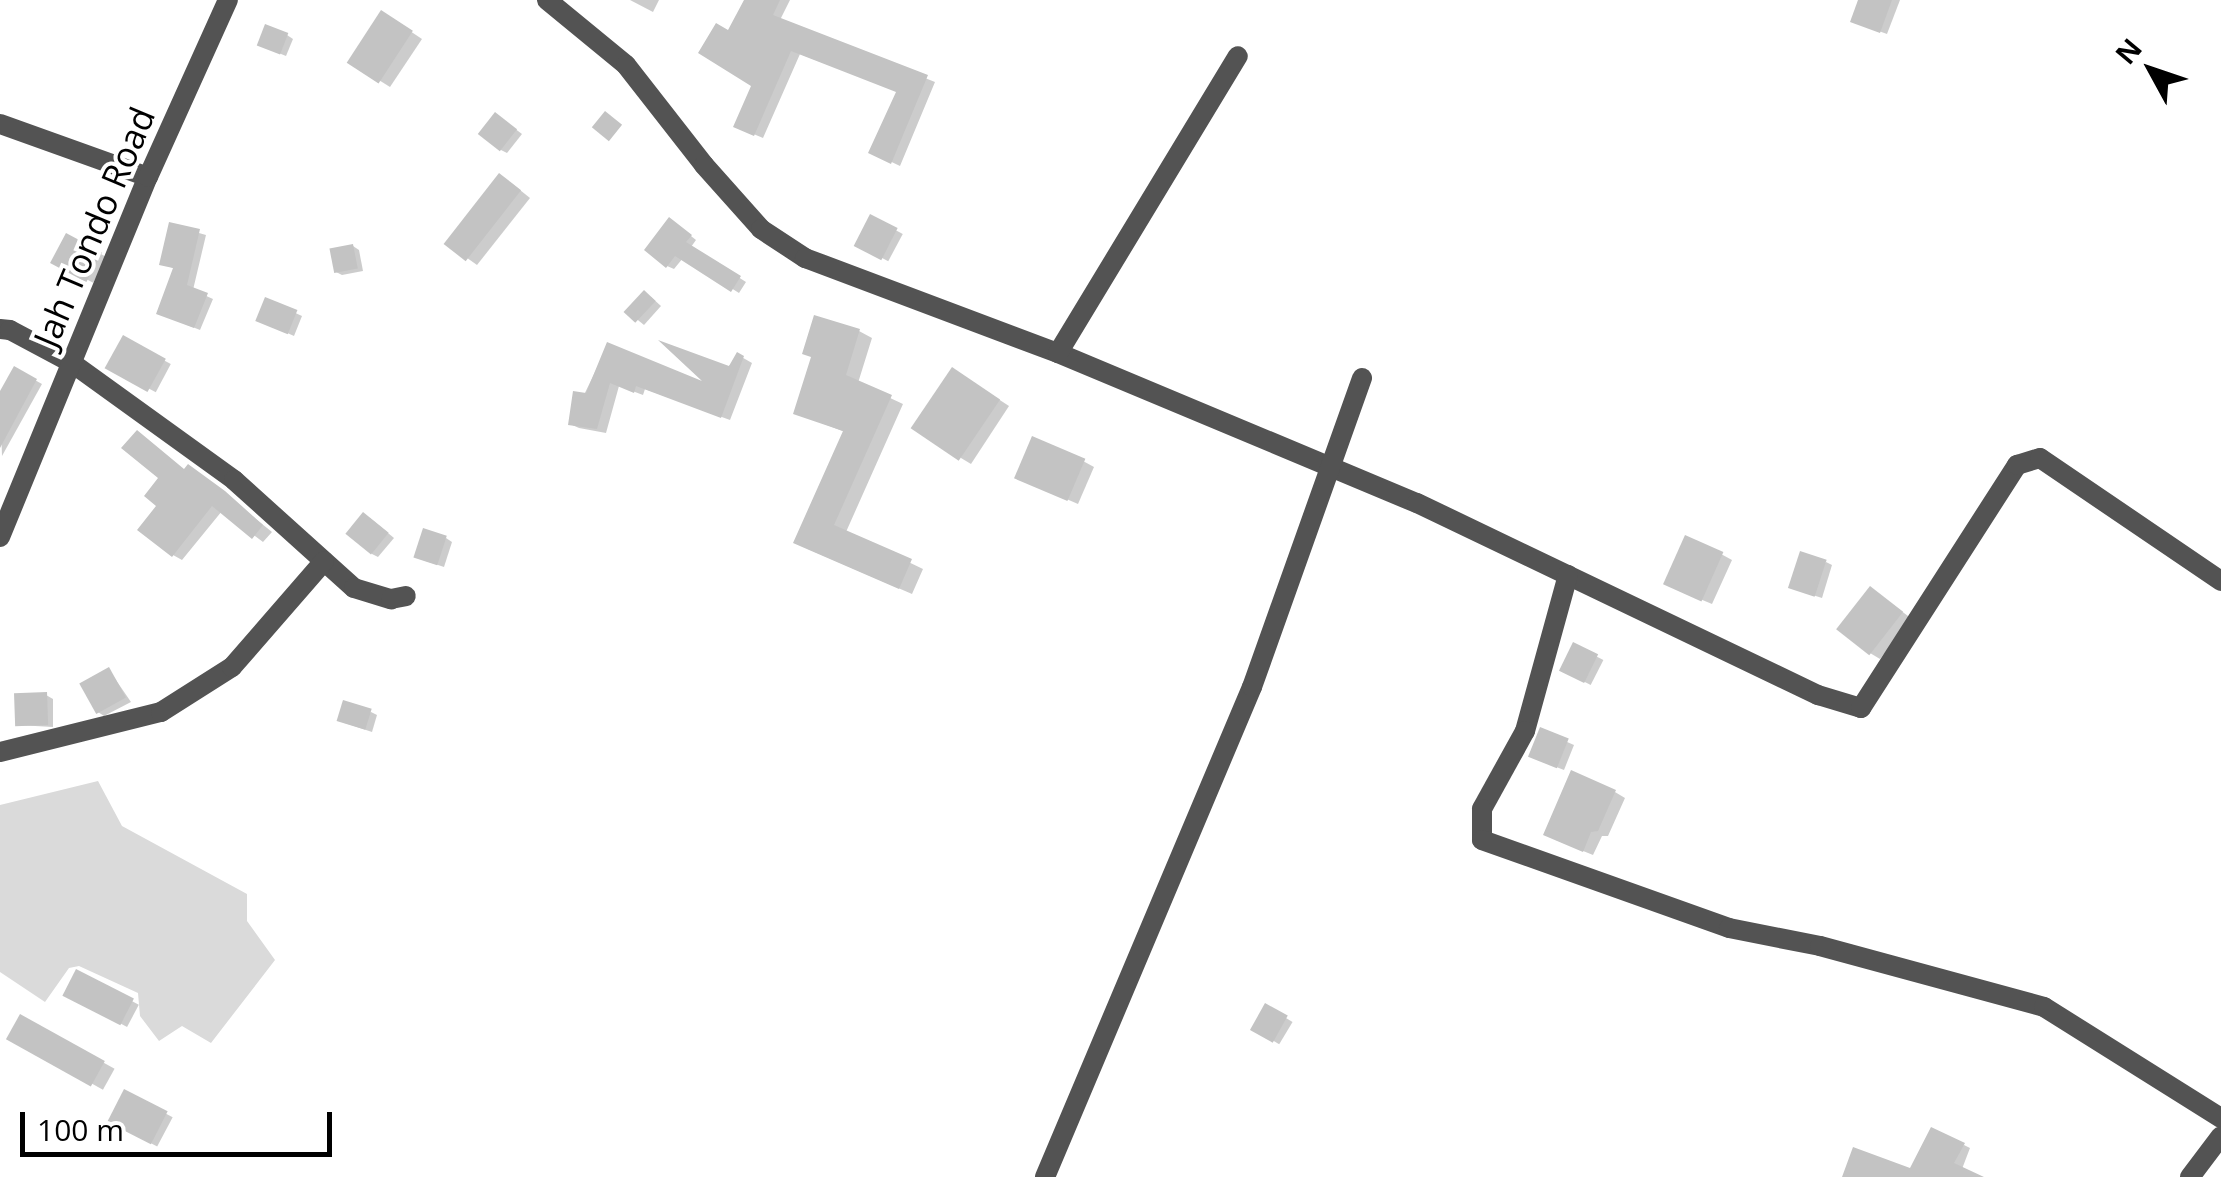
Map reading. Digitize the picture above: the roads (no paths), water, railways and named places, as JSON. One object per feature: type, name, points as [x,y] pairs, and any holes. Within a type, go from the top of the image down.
[{"type":"street","name":"Jah Tondo Road","points":[[0,537],[148,177],[228,0]]},
{"type":"street","points":[[547,0],[626,65],[761,229],[805,258],[1058,352],[1417,502],[1818,695],[1861,708],[2017,465],[2040,458],[2221,581]]},
{"type":"street","points":[[1058,352],[1238,56]]},
{"type":"street","points":[[0,124],[148,177]]},
{"type":"street","points":[[0,329],[10,330],[72,362],[234,480],[354,588],[391,599],[406,596]]},
{"type":"street","points":[[1045,1177],[1252,687],[1362,378]]},
{"type":"street","points":[[0,752],[161,712],[232,667],[324,562]]},
{"type":"street","points":[[1568,576],[1524,730],[1482,809],[1482,840],[1729,928],[1820,946],[2044,1007],[2221,1118]]},
{"type":"street","points":[[2190,1177],[2221,1136]]}]
